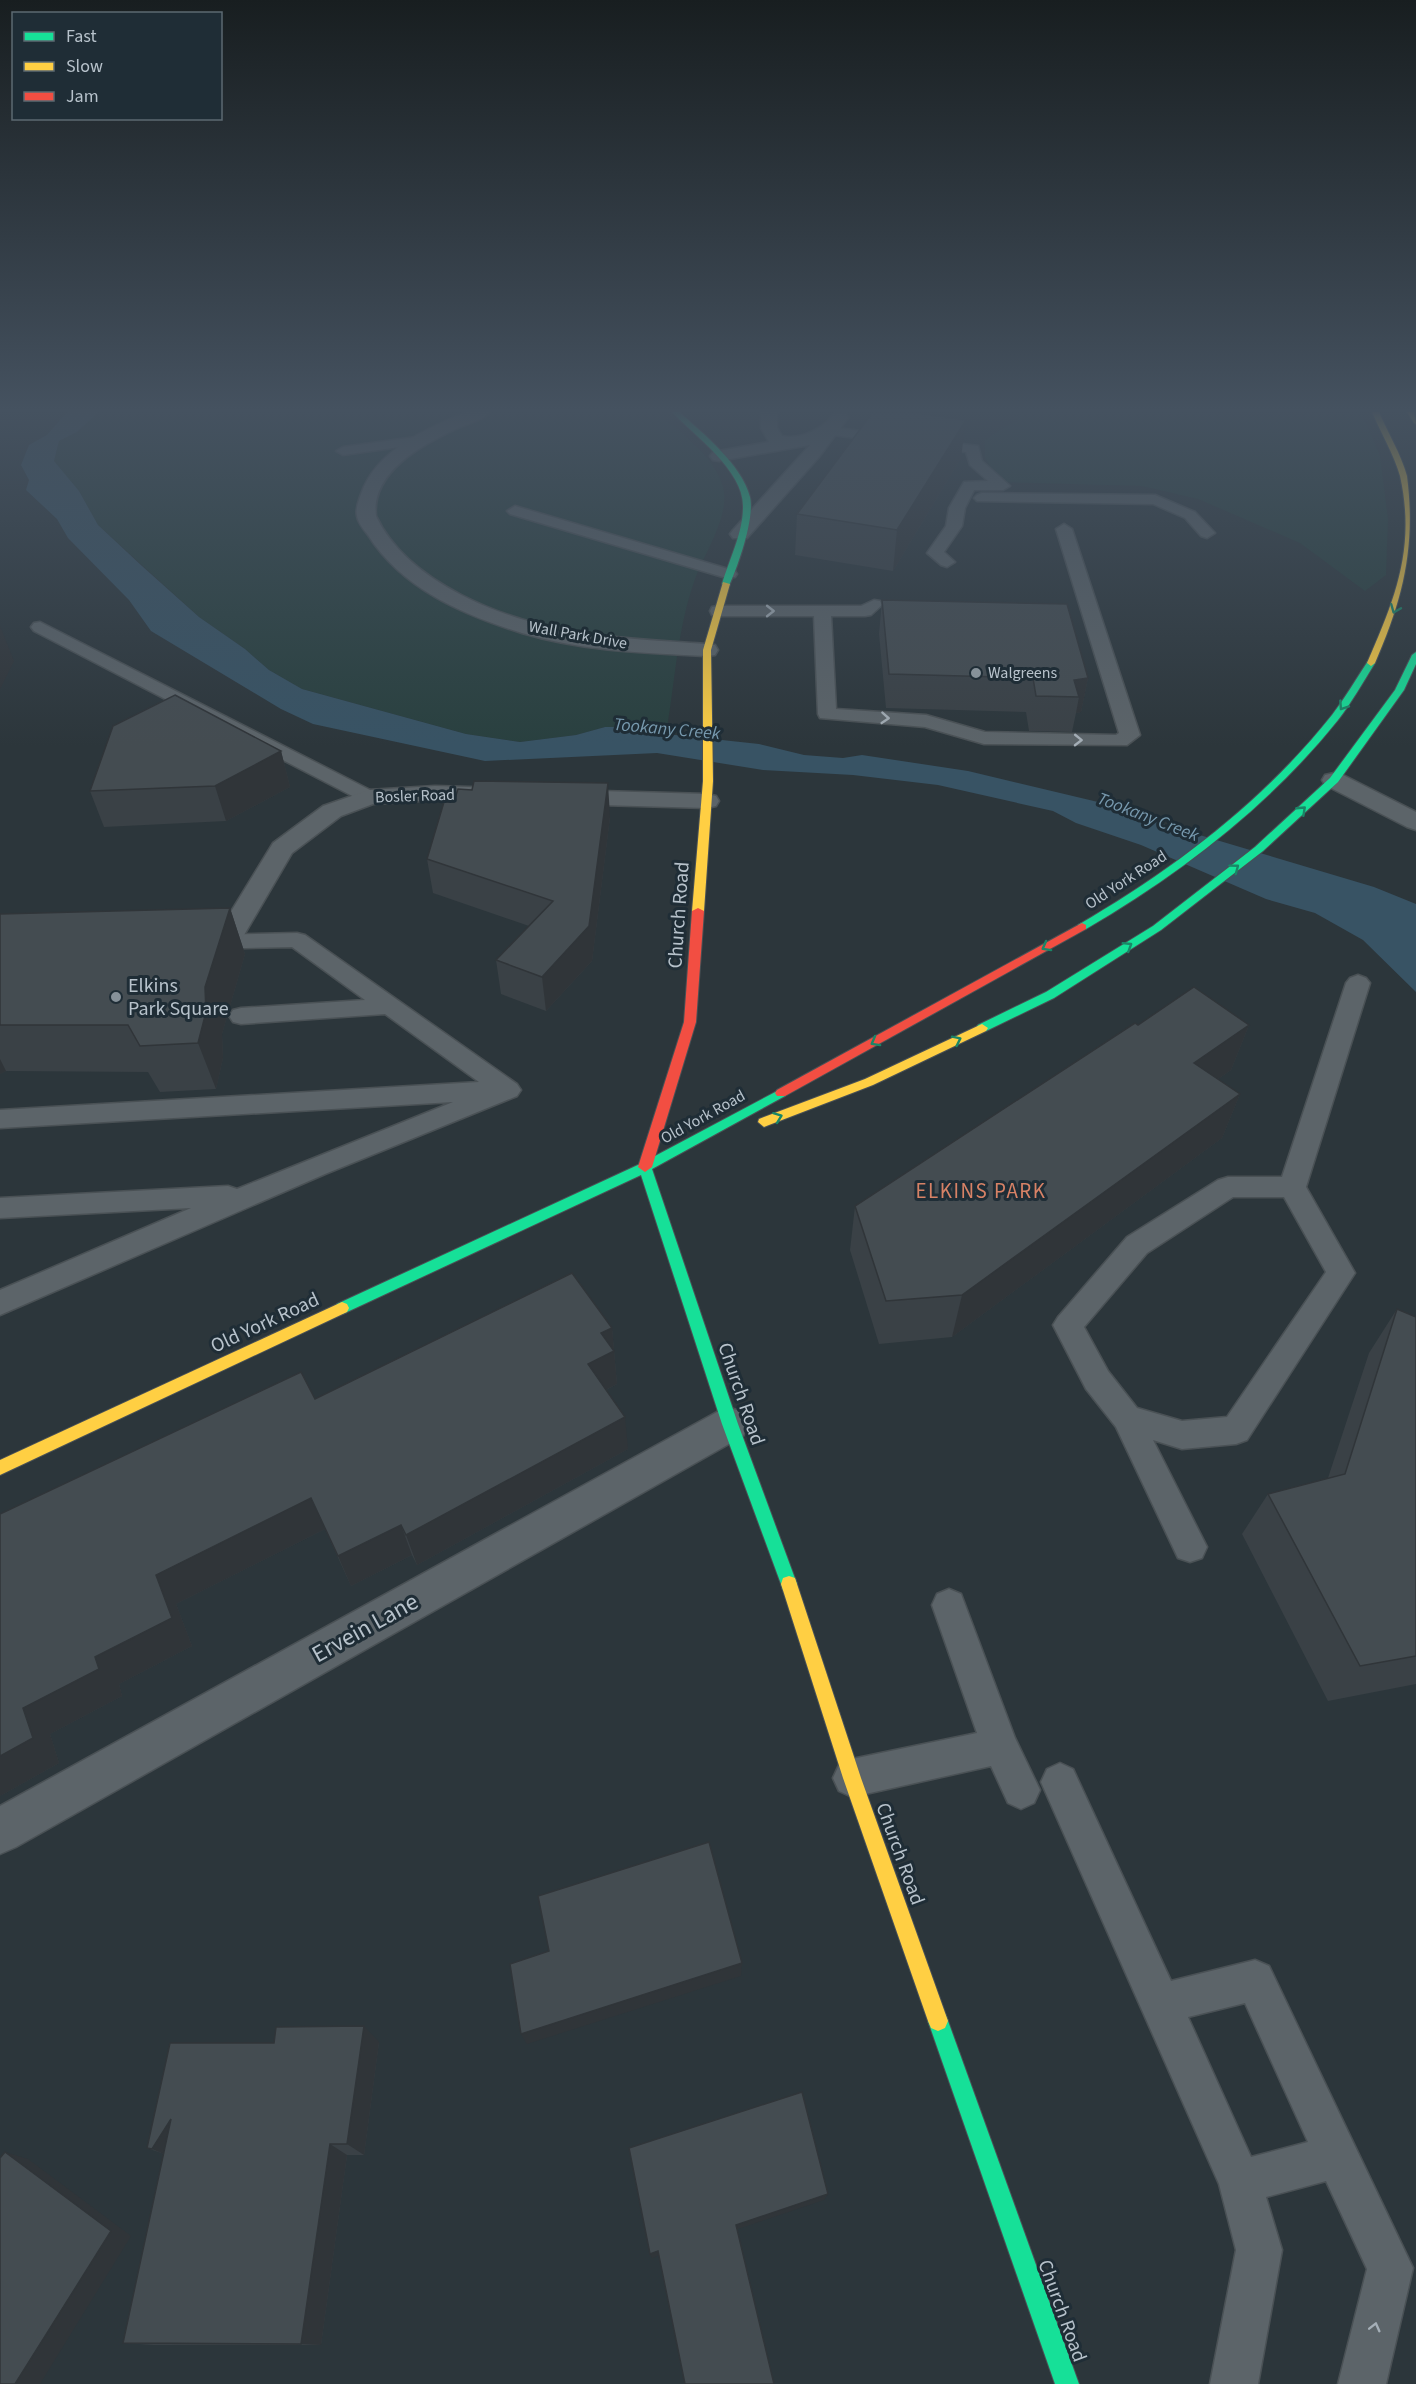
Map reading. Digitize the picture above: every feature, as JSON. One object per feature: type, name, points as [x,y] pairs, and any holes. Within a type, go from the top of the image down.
[{"type":"main road","name":"Church Road","points":[[743,523],[707,650],[707,791],[690,1022],[645,1167],[730,1424],[798,1612],[852,1778],[1068,2384]]},
{"type":"main road","name":"Old York Road","points":[[0,1468],[645,1167],[1092,922],[1168,874],[1254,802],[1333,720],[1374,659],[1400,597],[1410,547],[1411,523]]},
{"type":"main road","name":"Old York Road","points":[[645,1167],[869,1082],[1050,995],[1157,928],[1259,849],[1334,780],[1399,690],[1416,655]]},
{"type":"street","name":"Wall Park Drive","points":[[370,523],[381,545],[412,574],[466,605],[533,629],[620,645],[707,650]]},
{"type":"street","points":[[740,534],[750,523]]},
{"type":"street","points":[[1334,780],[1416,822]]},
{"type":"street","name":"Bosler Road","points":[[227,941],[282,848],[332,811],[369,797],[435,793],[535,796],[707,791]]},
{"type":"street","name":"Ervein Lane","points":[[0,1831],[730,1424]]},
{"type":"lane","points":[[557,523],[729,574]]},
{"type":"lane","points":[[947,562],[935,553],[954,523]]},
{"type":"lane","points":[[1198,523],[1207,532]]},
{"type":"lane","points":[[822,611],[827,714],[926,721],[984,738],[1120,741],[1130,735],[1064,528]]},
{"type":"lane","points":[[860,601],[874,605],[865,611],[822,611],[721,602],[860,601]]},
{"type":"lane","points":[[40,627],[369,797]]},
{"type":"lane","points":[[179,943],[297,940],[508,1090]]},
{"type":"lane","points":[[1127,1418],[1182,1435],[1236,1430],[1341,1274],[1292,1187],[1358,983]]},
{"type":"lane","points":[[241,1016],[391,1006]]},
{"type":"lane","points":[[0,1119],[508,1090]]},
{"type":"lane","points":[[0,1303],[387,1136],[508,1090]]},
{"type":"lane","points":[[1190,1547],[1127,1418],[1097,1380],[1068,1325],[1137,1245],[1228,1187],[1292,1187]]},
{"type":"lane","points":[[0,1208],[244,1196]]},
{"type":"lane","points":[[950,1605],[1000,1746],[1021,1790]]},
{"type":"lane","points":[[852,1778],[1000,1746]]},
{"type":"lane","points":[[1060,1782],[1240,2182],[1259,2250],[1234,2384]]},
{"type":"lane","points":[[1161,2004],[1255,1980],[1390,2268],[1362,2384]]},
{"type":"lane","points":[[1240,2182],[1337,2156]]},
{"type":"green space","points":[[97,523],[720,523],[698,571],[688,601],[680,638],[666,734],[640,727],[605,727],[576,735],[520,742],[466,734],[302,689],[269,670],[245,649],[199,617]]},
{"type":"green space","points":[[1254,523],[1388,523],[1386,575],[1365,591],[1300,543]]},
{"type":"water","points":[[59,523],[97,523],[199,617],[245,649],[269,670],[302,689],[466,734],[520,742],[576,735],[605,727],[640,727],[666,734],[759,744],[804,755],[843,758],[862,755],[968,771],[1119,807],[1166,825],[1374,887],[1416,904],[1416,992],[1363,940],[1315,913],[1266,899],[1141,845],[1076,823],[1053,811],[938,785],[853,775],[763,770],[657,753],[485,761],[313,724],[281,709],[151,631],[129,600],[68,538]]},
{"type":"building","points":[[855,523],[901,523],[897,530]]},
{"type":"building","points":[[882,600],[1067,604],[1088,678],[1074,680],[1079,697],[1036,696],[1033,678],[889,674]]},
{"type":"building","points":[[175,695],[281,751],[215,786],[90,791],[113,726]]},
{"type":"building","points":[[474,781],[608,783],[589,926],[542,977],[496,960],[553,901],[427,859],[444,802],[454,802],[458,789],[472,790]]},
{"type":"building","points":[[230,908],[205,987],[206,1012],[198,1043],[140,1046],[128,1025],[0,1025],[0,914]]},
{"type":"building","points":[[1194,987],[1249,1025],[1194,1063],[1240,1094],[962,1295],[886,1301],[855,1206]]},
{"type":"building","points":[[572,1273],[612,1328],[601,1333],[614,1351],[588,1364],[625,1417],[406,1535],[401,1525],[338,1556],[311,1498],[156,1575],[172,1618],[95,1657],[99,1669],[23,1708],[33,1738],[0,1756],[0,1514],[301,1372],[315,1399]]},
{"type":"building","points":[[1397,1309],[1416,1317],[1416,1656],[1360,1666],[1268,1494],[1345,1474]]},
{"type":"building","points":[[709,1842],[742,1963],[521,2034],[510,1964],[549,1951],[538,1896]]},
{"type":"building","points":[[364,2026],[347,2144],[330,2144],[301,2344],[123,2343],[171,2119],[152,2149],[147,2148],[170,2043],[274,2043],[276,2027]]},
{"type":"building","points":[[802,2092],[828,2194],[736,2225],[774,2384],[685,2384],[658,2251],[650,2254],[629,2148]]},
{"type":"building","points":[[5,2152],[111,2231],[15,2384],[0,2384],[0,2158]]},
{"type":"traffic: fast","points":[[726,584],[744,523]]},
{"type":"traffic: fast","points":[[982,1028],[1050,995],[1157,928],[1259,849],[1334,780],[1399,690],[1416,655]]},
{"type":"traffic: fast","points":[[1082,927],[1184,861],[1249,808],[1307,750],[1333,720],[1371,663]]},
{"type":"traffic: fast","points":[[342,1308],[645,1167],[781,1093]]},
{"type":"traffic: fast","points":[[645,1167],[730,1424],[789,1584]]},
{"type":"traffic: fast","points":[[938,2021],[1067,2384]]},
{"type":"traffic: slow","points":[[1371,663],[1400,597],[1410,547],[1411,523]]},
{"type":"traffic: slow","points":[[698,911],[708,781],[707,650],[726,584]]},
{"type":"traffic: slow","points":[[764,1122],[869,1082],[982,1028]]},
{"type":"traffic: slow","points":[[0,1468],[342,1308]]},
{"type":"traffic: slow","points":[[789,1584],[852,1778],[938,2021]]},
{"type":"traffic: jam","points":[[645,1167],[690,1022],[698,911]]},
{"type":"traffic: jam","points":[[781,1093],[1082,927]]},
{"type":"place","name":"Walgreens","points":[[976,673]]},
{"type":"place","name":"Elkins Park Square","points":[[116,997]]},
{"type":"district","name":"ELKINS PARK","points":[[981,1191]]},
{"type":"water label","name":"Tookany Creek","points":[[667,729]]},
{"type":"water label","name":"Tookany Creek","points":[[1148,817]]}]
